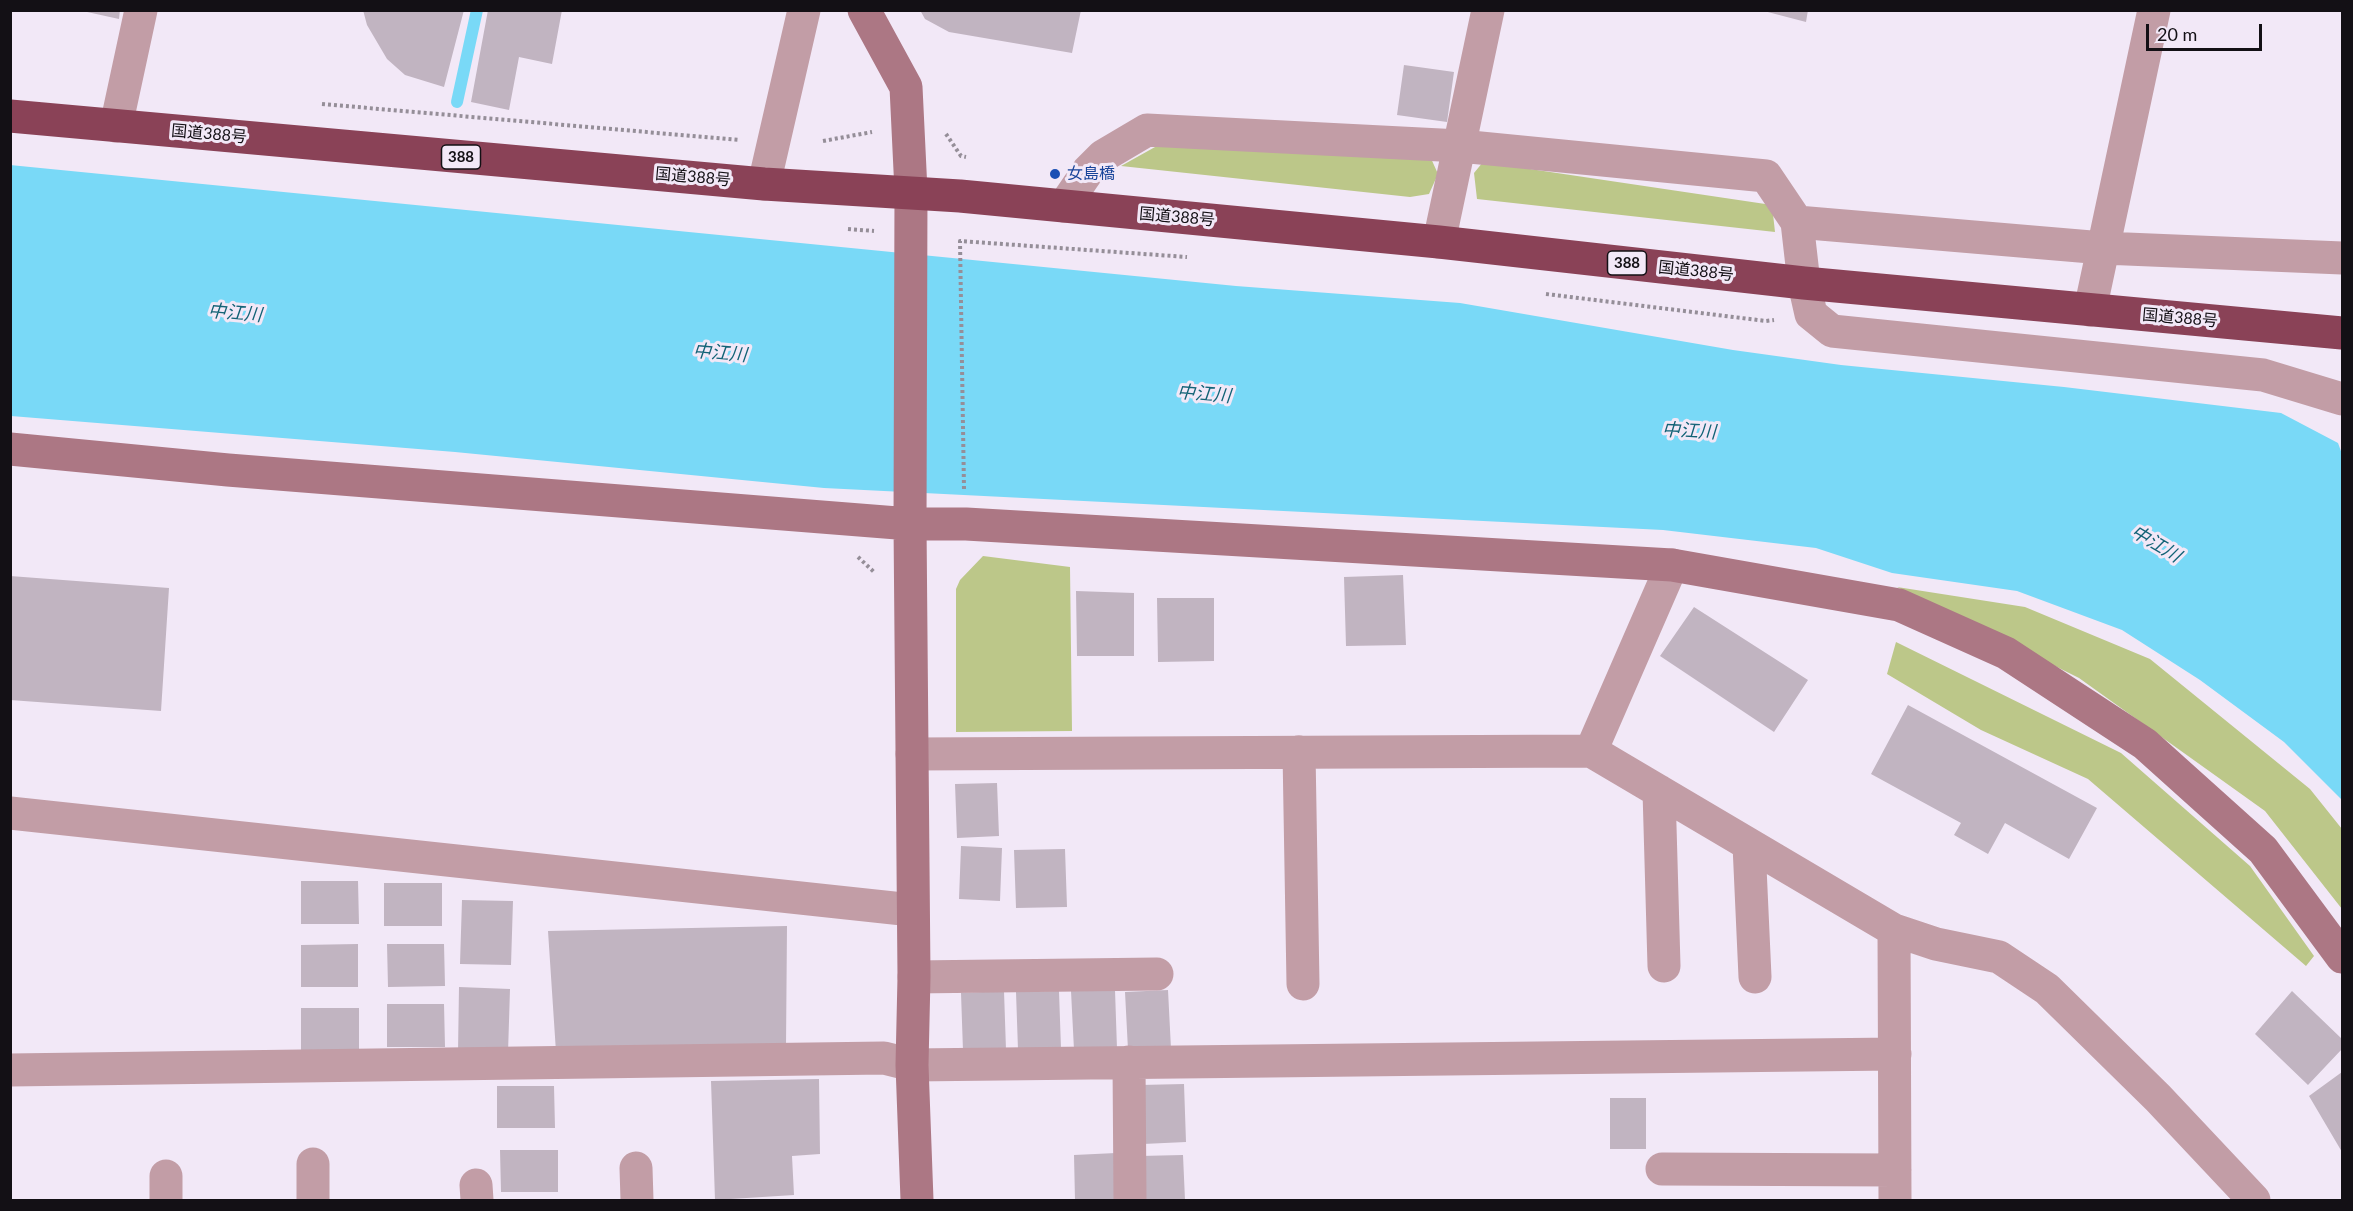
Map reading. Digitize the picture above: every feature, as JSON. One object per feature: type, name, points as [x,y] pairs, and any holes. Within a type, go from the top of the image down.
[{"type":"highway","name":"国道388号","points":[[10,116],[764,184],[911,191],[1440,242],[1803,283],[2343,333]]},
{"type":"street","points":[[116,126],[141,10]]},
{"type":"street","points":[[764,184],[804,10]]},
{"type":"street","points":[[864,10],[906,87],[911,191],[914,977],[912,1065],[916,1200]]},
{"type":"street","points":[[1440,242],[1488,10]]},
{"type":"street","points":[[2090,310],[2154,10]]},
{"type":"street","points":[[1064,206],[1088,171],[1103,156],[1147,130],[1460,146],[1766,176],[1797,222],[1803,283],[1811,314],[1832,331],[2263,375],[2343,399]]},
{"type":"street","points":[[1797,222],[2103,248],[2343,258]]},
{"type":"street","points":[[10,449],[228,470],[911,511],[966,524],[1672,565],[1899,605],[2006,653],[2145,744],[2263,850],[2343,957]]},
{"type":"street","points":[[1591,751],[1672,565]]},
{"type":"street","points":[[912,754],[1591,751],[1894,930],[1936,944],[1999,957],[2048,989],[2158,1098],[2254,1200]]},
{"type":"street","points":[[1299,752],[1303,984]]},
{"type":"street","points":[[1659,791],[1664,966]]},
{"type":"street","points":[[10,813],[912,910]]},
{"type":"street","points":[[1749,845],[1755,977]]},
{"type":"street","points":[[1662,1168],[1895,1185],[1894,930]]},
{"type":"street","points":[[914,977],[1157,974]]},
{"type":"street","points":[[10,1070],[884,1058],[912,1065],[1895,1054]]},
{"type":"street","points":[[1129,1062],[1130,1200]]},
{"type":"street","points":[[313,1164],[313,1200]]},
{"type":"street","points":[[636,1168],[637,1200]]},
{"type":"path","points":[[320,104],[743,140]]},
{"type":"path","points":[[823,141],[873,132]]},
{"type":"path","points":[[960,241],[965,500]]},
{"type":"green space","points":[[1164,142],[1429,154],[1438,174],[1429,194],[1410,197],[1121,166]]},
{"type":"green space","points":[[1483,162],[1772,205],[1775,232],[1477,199],[1474,173]]},
{"type":"green space","points":[[983,556],[1070,567],[1072,731],[956,732],[956,589],[960,580]]},
{"type":"green space","points":[[1897,587],[2025,607],[2150,659],[2310,789],[2342,829],[2342,909],[2265,811],[2079,678]]},
{"type":"green space","points":[[1896,642],[2121,753],[2250,866],[2314,956],[2306,966],[2088,779],[1981,730],[1887,674]]},
{"type":"water","name":"中江川","points":[[10,165],[1236,286],[1460,303],[1733,350],[1841,365],[2064,387],[2281,413],[2338,443],[2342,454],[2342,800],[2284,742],[2200,680],[2122,630],[2017,591],[1892,573],[1816,548],[1663,530],[824,488],[455,452],[11,416]]},
{"type":"building","points":[[78,10],[120,10],[119,19]]},
{"type":"building","points":[[363,10],[464,10],[444,87],[405,75],[387,59],[367,25]]},
{"type":"building","points":[[488,10],[562,10],[552,64],[519,57],[509,110],[471,102]]},
{"type":"building","points":[[920,10],[1081,10],[1072,53],[949,32],[925,19]]},
{"type":"building","points":[[1760,10],[1808,10],[1806,22]]},
{"type":"building","points":[[1404,65],[1454,72],[1447,122],[1397,115]]},
{"type":"building","points":[[1403,575],[1406,645],[1346,646],[1344,577]]},
{"type":"building","points":[[10,576],[169,588],[161,711],[10,700]]},
{"type":"building","points":[[1076,591],[1134,593],[1134,656],[1077,656]]},
{"type":"building","points":[[1157,598],[1214,598],[1214,661],[1158,662]]},
{"type":"building","points":[[1694,607],[1808,680],[1774,732],[1660,656]]},
{"type":"building","points":[[1908,705],[2097,808],[2069,859],[2005,823],[1988,854],[1954,835],[1961,823],[1871,774]]},
{"type":"building","points":[[997,783],[999,836],[957,838],[955,784]]},
{"type":"building","points":[[961,846],[1002,848],[1000,901],[959,899]]},
{"type":"building","points":[[1065,849],[1067,907],[1016,908],[1014,850]]},
{"type":"building","points":[[301,881],[358,881],[359,924],[301,924]]},
{"type":"building","points":[[384,883],[442,883],[442,926],[384,926]]},
{"type":"building","points":[[462,900],[513,901],[511,965],[460,964]]},
{"type":"building","points":[[787,926],[786,1046],[556,1052],[548,931]]},
{"type":"building","points":[[358,944],[358,987],[301,987],[301,945]]},
{"type":"building","points":[[387,944],[444,944],[445,986],[388,987]]},
{"type":"building","points":[[459,987],[510,989],[508,1053],[458,1052]]},
{"type":"building","points":[[1115,990],[1117,1049],[1074,1050],[1071,991]]},
{"type":"building","points":[[1168,990],[1171,1049],[1128,1050],[1125,992]]},
{"type":"building","points":[[1004,991],[1006,1050],[963,1051],[961,993]]},
{"type":"building","points":[[1059,991],[1061,1049],[1018,1050],[1016,992]]},
{"type":"building","points":[[2292,991],[2342,1039],[2342,1049],[2308,1085],[2255,1034]]},
{"type":"building","points":[[387,1004],[444,1004],[445,1047],[387,1047]]},
{"type":"building","points":[[301,1008],[359,1008],[359,1051],[301,1051]]},
{"type":"building","points":[[2342,1072],[2342,1152],[2309,1096]]},
{"type":"building","points":[[819,1079],[820,1154],[792,1156],[794,1195],[715,1200],[711,1081]]},
{"type":"building","points":[[1184,1084],[1186,1142],[1143,1144],[1140,1085]]},
{"type":"building","points":[[497,1086],[554,1086],[555,1128],[497,1128]]},
{"type":"building","points":[[1610,1098],[1646,1098],[1646,1149],[1610,1149]]},
{"type":"building","points":[[500,1150],[558,1150],[558,1192],[501,1192]]},
{"type":"building","points":[[1116,1153],[1118,1200],[1075,1200],[1074,1155]]},
{"type":"building","points":[[1183,1155],[1185,1200],[1142,1200],[1140,1156]]},
{"type":"waterway","points":[[457,102],[477,10]]},
{"type":"place","name":"女島橋","points":[[1055,174]]}]
